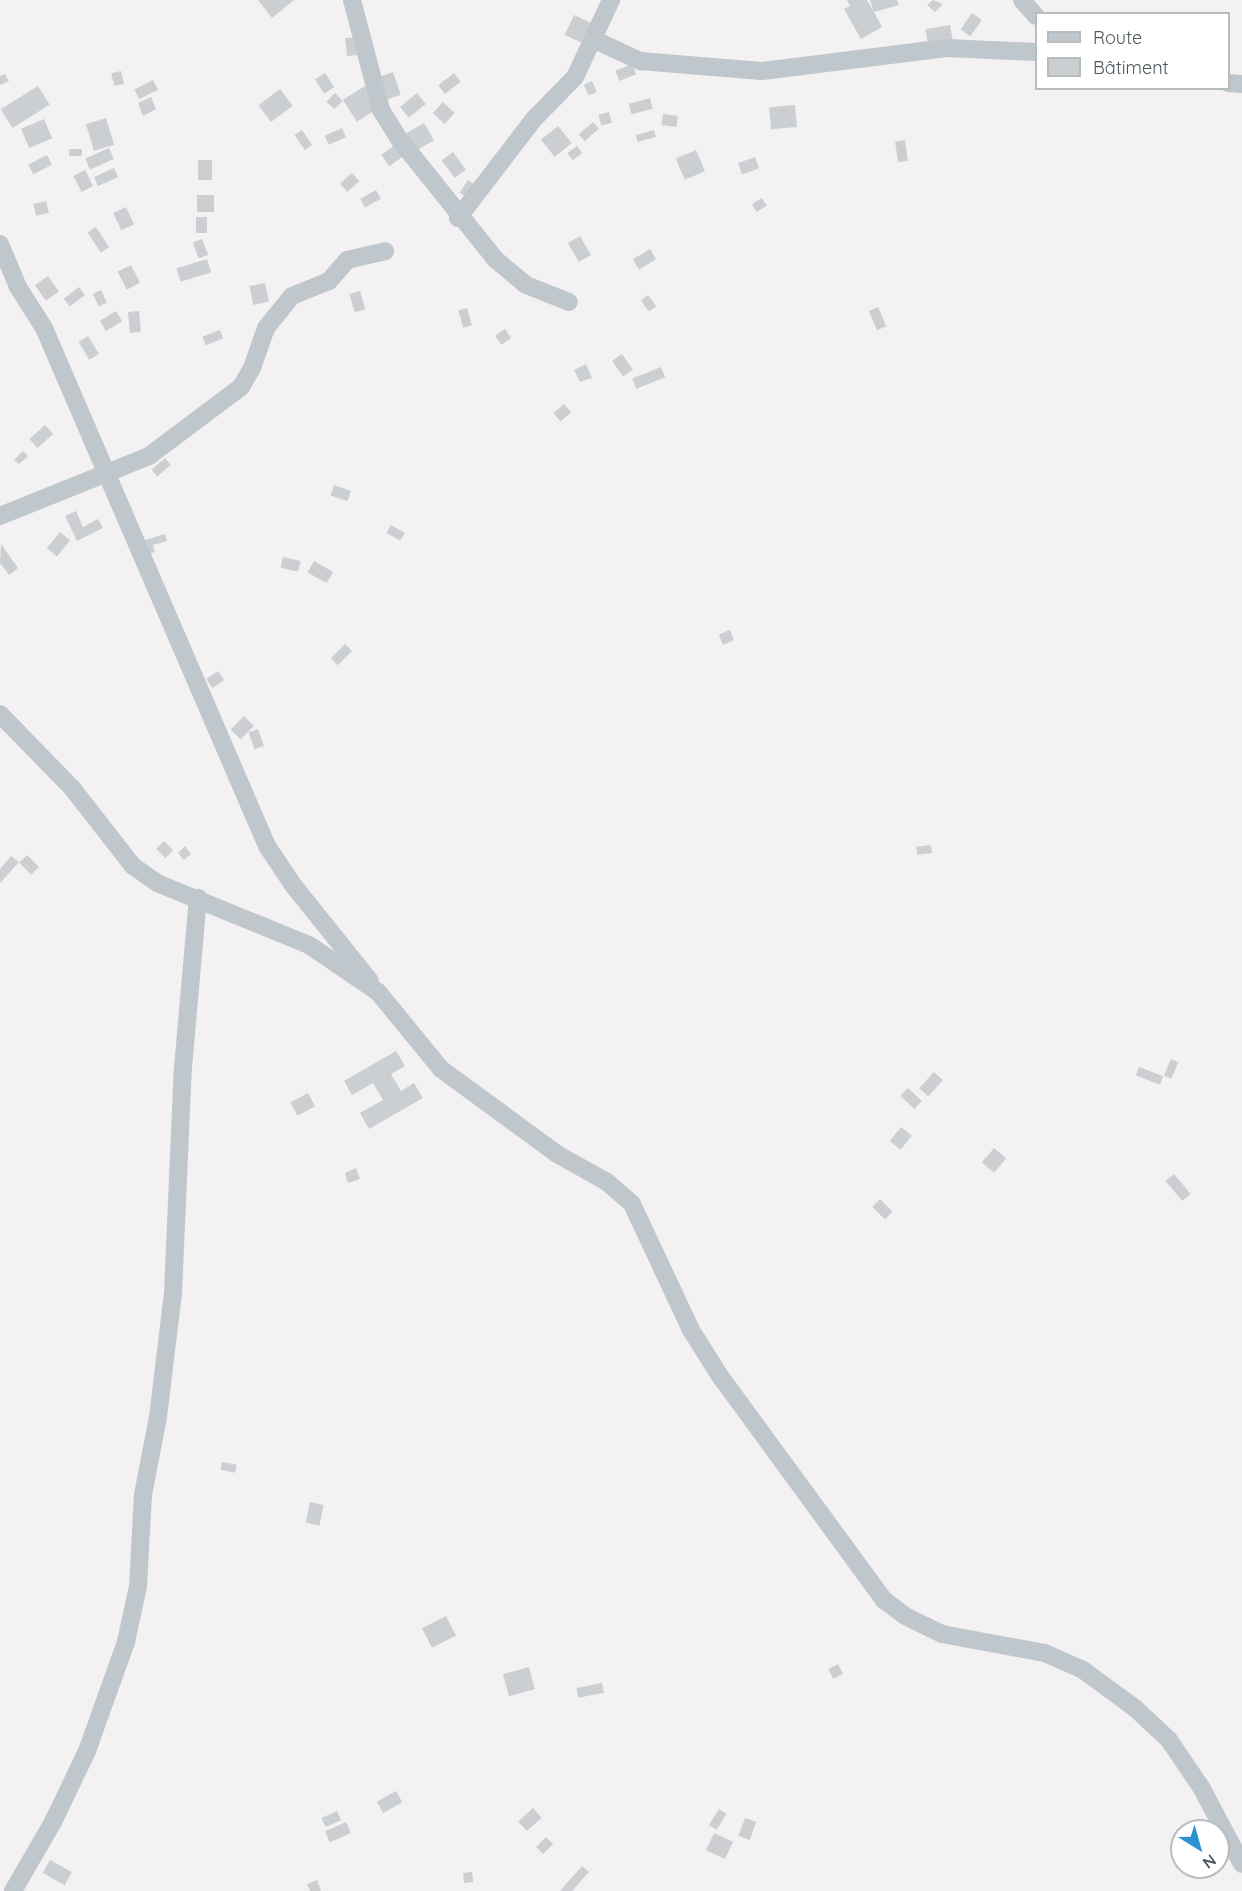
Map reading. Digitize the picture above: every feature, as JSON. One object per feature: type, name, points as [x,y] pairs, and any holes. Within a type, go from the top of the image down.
[{"type":"street","points":[[352,0],[381,110],[458,218],[495,259],[526,285],[569,302]]},
{"type":"street","points":[[458,218],[534,119],[575,77],[595,40],[611,0]]},
{"type":"street","points":[[1022,0],[1035,15]]},
{"type":"street","points":[[595,40],[640,62],[762,70],[947,48],[1035,52]]},
{"type":"street","points":[[0,244],[18,287],[44,328],[267,846],[292,885],[441,1069],[557,1154],[607,1182],[632,1204],[691,1330],[714,1367],[884,1600],[905,1616],[942,1634],[1045,1653],[1092,1677],[1168,1740],[1201,1787],[1242,1864]]},
{"type":"street","points":[[0,516],[105,471],[139,463],[241,387],[266,328],[292,296],[329,280],[347,260],[385,251]]},
{"type":"street","points":[[0,714],[72,788],[133,866],[157,883],[309,945],[378,992]]},
{"type":"street","points":[[13,1891],[53,1822],[87,1751],[126,1642],[138,1586],[142,1495],[158,1417],[173,1293],[183,1068],[198,898]]},
{"type":"building","points":[[258,0],[294,0],[272,18]]},
{"type":"building","points":[[847,0],[867,0],[882,27],[861,39],[844,9],[850,6]]},
{"type":"building","points":[[870,0],[897,0],[899,5],[874,12]]},
{"type":"building","points":[[933,0],[943,4],[935,12],[927,5]]},
{"type":"building","points":[[972,13],[982,20],[970,36],[961,29]]},
{"type":"building","points":[[574,15],[593,24],[584,44],[565,35]]},
{"type":"building","points":[[950,25],[954,47],[929,51],[925,29]]},
{"type":"building","points":[[355,37],[357,55],[347,56],[345,38]]},
{"type":"building","points":[[632,64],[636,74],[619,81],[615,71]]},
{"type":"building","points":[[121,71],[124,84],[114,86],[111,73]]},
{"type":"building","points":[[393,72],[401,95],[387,100],[379,77]]},
{"type":"building","points":[[325,73],[334,87],[324,94],[315,80]]},
{"type":"building","points":[[454,73],[461,82],[445,94],[438,85]]},
{"type":"building","points":[[5,74],[9,81],[0,85],[0,76]]},
{"type":"building","points":[[153,80],[158,90],[139,99],[134,90]]},
{"type":"building","points":[[592,81],[597,92],[589,96],[584,85]]},
{"type":"building","points":[[38,86],[50,105],[12,128],[1,109]]},
{"type":"building","points":[[365,86],[379,108],[357,122],[343,100]]},
{"type":"building","points":[[280,89],[293,106],[271,122],[258,105]]},
{"type":"building","points":[[335,93],[343,101],[334,109],[327,101]]},
{"type":"building","points":[[417,93],[426,104],[409,118],[400,107]]},
{"type":"building","points":[[151,97],[156,109],[143,116],[138,103]]},
{"type":"building","points":[[650,98],[653,109],[632,114],[629,104]]},
{"type":"building","points":[[443,102],[455,113],[444,124],[433,113]]},
{"type":"building","points":[[795,105],[797,127],[771,129],[769,107]]},
{"type":"building","points":[[609,112],[612,123],[601,125],[598,115]]},
{"type":"building","points":[[663,114],[678,116],[676,127],[661,125]]},
{"type":"building","points":[[106,118],[114,145],[94,151],[86,124]]},
{"type":"building","points":[[44,119],[52,138],[29,148],[21,129]]},
{"type":"building","points":[[593,122],[599,129],[585,141],[579,134]]},
{"type":"building","points":[[424,123],[434,140],[416,151],[406,134]]},
{"type":"building","points":[[558,126],[572,143],[555,157],[541,140]]},
{"type":"building","points":[[342,128],[346,137],[329,145],[325,136]]},
{"type":"building","points":[[302,130],[312,145],[305,150],[295,135]]},
{"type":"building","points":[[654,130],[656,137],[638,142],[636,135]]},
{"type":"building","points":[[905,140],[908,161],[898,162],[895,141]]},
{"type":"building","points":[[399,142],[407,153],[389,166],[381,155]]},
{"type":"building","points":[[577,146],[582,153],[573,160],[567,153]]},
{"type":"building","points":[[109,148],[114,159],[90,170],[85,159]]},
{"type":"building","points":[[69,149],[82,149],[82,156],[69,156]]},
{"type":"building","points":[[696,150],[705,171],[685,180],[676,159]]},
{"type":"building","points":[[453,152],[466,170],[455,178],[442,160]]},
{"type":"building","points":[[47,155],[52,165],[33,174],[28,165]]},
{"type":"building","points":[[755,157],[759,168],[742,174],[738,163]]},
{"type":"building","points":[[198,160],[212,160],[212,180],[198,180]]},
{"type":"building","points":[[114,168],[118,177],[98,186],[94,177]]},
{"type":"building","points":[[85,170],[93,186],[82,192],[73,176]]},
{"type":"building","points":[[352,173],[359,181],[347,192],[340,183]]},
{"type":"building","points":[[468,180],[477,186],[469,199],[460,192]]},
{"type":"building","points":[[376,190],[381,199],[365,207],[360,199]]},
{"type":"building","points":[[197,195],[214,195],[214,212],[197,212]]},
{"type":"building","points":[[762,198],[767,206],[757,212],[752,204]]},
{"type":"building","points":[[46,201],[49,213],[36,216],[33,204]]},
{"type":"building","points":[[126,207],[134,224],[121,230],[113,213]]},
{"type":"building","points":[[196,217],[207,217],[207,233],[196,233]]},
{"type":"building","points":[[96,227],[109,247],[101,253],[88,232]]},
{"type":"building","points":[[580,236],[591,255],[579,262],[568,243]]},
{"type":"building","points":[[202,239],[208,255],[199,258],[193,243]]},
{"type":"building","points":[[650,249],[656,259],[639,270],[633,259]]},
{"type":"building","points":[[207,259],[211,272],[180,282],[176,268]]},
{"type":"building","points":[[131,265],[140,283],[127,290],[118,272]]},
{"type":"building","points":[[48,276],[59,292],[46,301],[35,285]]},
{"type":"building","points":[[265,283],[269,302],[253,305],[249,286]]},
{"type":"building","points":[[79,287],[85,295],[70,306],[64,298]]},
{"type":"building","points":[[101,290],[107,303],[99,306],[93,294]]},
{"type":"building","points":[[360,291],[365,309],[355,312],[349,294]]},
{"type":"building","points":[[648,295],[656,306],[649,312],[641,300]]},
{"type":"building","points":[[878,307],[886,326],[877,330],[869,311]]},
{"type":"building","points":[[467,308],[472,325],[463,328],[458,310]]},
{"type":"building","points":[[116,311],[122,321],[106,331],[100,321]]},
{"type":"building","points":[[139,311],[141,332],[130,333],[128,312]]},
{"type":"building","points":[[505,329],[511,338],[501,345],[495,336]]},
{"type":"building","points":[[220,330],[223,338],[205,345],[202,337]]},
{"type":"building","points":[[88,336],[99,354],[89,360],[79,342]]},
{"type":"building","points":[[622,354],[633,370],[623,376],[612,361]]},
{"type":"building","points":[[586,364],[592,378],[580,382],[574,370]]},
{"type":"building","points":[[661,367],[665,377],[636,389],[632,379]]},
{"type":"building","points":[[564,404],[571,412],[561,421],[553,413]]},
{"type":"building","points":[[45,425],[53,434],[37,448],[29,439]]},
{"type":"building","points":[[23,451],[28,456],[19,464],[14,460]]},
{"type":"building","points":[[165,458],[171,465],[157,477],[151,470]]},
{"type":"building","points":[[334,485],[351,491],[347,501],[330,495]]},
{"type":"building","points":[[76,511],[83,527],[98,519],[103,528],[77,541],[65,516]]},
{"type":"building","points":[[391,525],[405,533],[400,541],[386,533]]},
{"type":"building","points":[[60,532],[70,540],[57,557],[47,548]]},
{"type":"building","points":[[165,534],[167,541],[153,545],[155,552],[143,556],[139,542]]},
{"type":"building","points":[[1,544],[18,568],[9,575],[0,563]]},
{"type":"building","points":[[283,557],[301,561],[298,572],[281,568]]},
{"type":"building","points":[[314,561],[333,572],[327,583],[308,572]]},
{"type":"building","points":[[730,630],[734,640],[723,645],[719,634]]},
{"type":"building","points":[[345,644],[352,651],[338,665],[331,658]]},
{"type":"building","points":[[218,671],[224,680],[213,688],[206,679]]},
{"type":"building","points":[[244,716],[254,726],[240,739],[231,729]]},
{"type":"building","points":[[258,729],[264,746],[254,749],[249,732]]},
{"type":"building","points":[[164,841],[173,850],[165,858],[156,849]]},
{"type":"building","points":[[931,845],[932,853],[917,855],[916,847]]},
{"type":"building","points":[[185,846],[191,854],[184,860],[178,853]]},
{"type":"building","points":[[27,855],[39,867],[31,875],[19,863]]},
{"type":"building","points":[[11,856],[19,862],[0,883],[0,869]]},
{"type":"building","points":[[396,1051],[405,1066],[391,1074],[401,1091],[414,1083],[423,1098],[369,1129],[360,1113],[383,1100],[373,1083],[352,1095],[344,1081]]},
{"type":"building","points":[[1171,1059],[1178,1062],[1171,1079],[1164,1076]]},
{"type":"building","points":[[1139,1067],[1163,1076],[1160,1085],[1136,1075]]},
{"type":"building","points":[[934,1072],[943,1080],[928,1096],[919,1088]]},
{"type":"building","points":[[908,1088],[922,1101],[914,1109],[900,1096]]},
{"type":"building","points":[[308,1093],[315,1106],[297,1116],[290,1102]]},
{"type":"building","points":[[901,1127],[912,1136],[901,1150],[890,1141]]},
{"type":"building","points":[[994,1148],[1006,1158],[994,1173],[982,1163]]},
{"type":"building","points":[[356,1168],[360,1179],[348,1183],[345,1173]]},
{"type":"building","points":[[1174,1174],[1191,1194],[1182,1201],[1166,1181]]},
{"type":"building","points":[[880,1199],[893,1212],[885,1220],[872,1207]]},
{"type":"building","points":[[222,1462],[237,1465],[235,1473],[220,1470]]},
{"type":"building","points":[[310,1502],[324,1505],[319,1525],[306,1523]]},
{"type":"building","points":[[446,1616],[456,1636],[432,1648],[422,1628]]},
{"type":"building","points":[[838,1664],[843,1674],[833,1679],[828,1669]]},
{"type":"building","points":[[529,1667],[535,1689],[509,1696],[503,1674]]},
{"type":"building","points":[[602,1683],[604,1693],[578,1698],[576,1688]]},
{"type":"building","points":[[396,1791],[402,1802],[383,1813],[377,1802]]},
{"type":"building","points":[[533,1808],[542,1818],[527,1831],[518,1821]]},
{"type":"building","points":[[719,1809],[727,1814],[717,1830],[709,1825]]},
{"type":"building","points":[[337,1811],[341,1820],[326,1827],[321,1818]]},
{"type":"building","points":[[745,1818],[756,1822],[750,1840],[739,1836]]},
{"type":"building","points":[[346,1822],[351,1833],[330,1842],[325,1831]]},
{"type":"building","points":[[714,1833],[733,1842],[725,1859],[706,1850]]},
{"type":"building","points":[[546,1837],[553,1844],[543,1854],[536,1847]]},
{"type":"building","points":[[50,1860],[72,1872],[65,1885],[43,1873]]},
{"type":"building","points":[[582,1866],[589,1872],[572,1891],[560,1891]]},
{"type":"building","points":[[472,1872],[473,1882],[464,1883],[463,1873]]},
{"type":"building","points":[[317,1880],[321,1891],[310,1891],[307,1884]]}]
